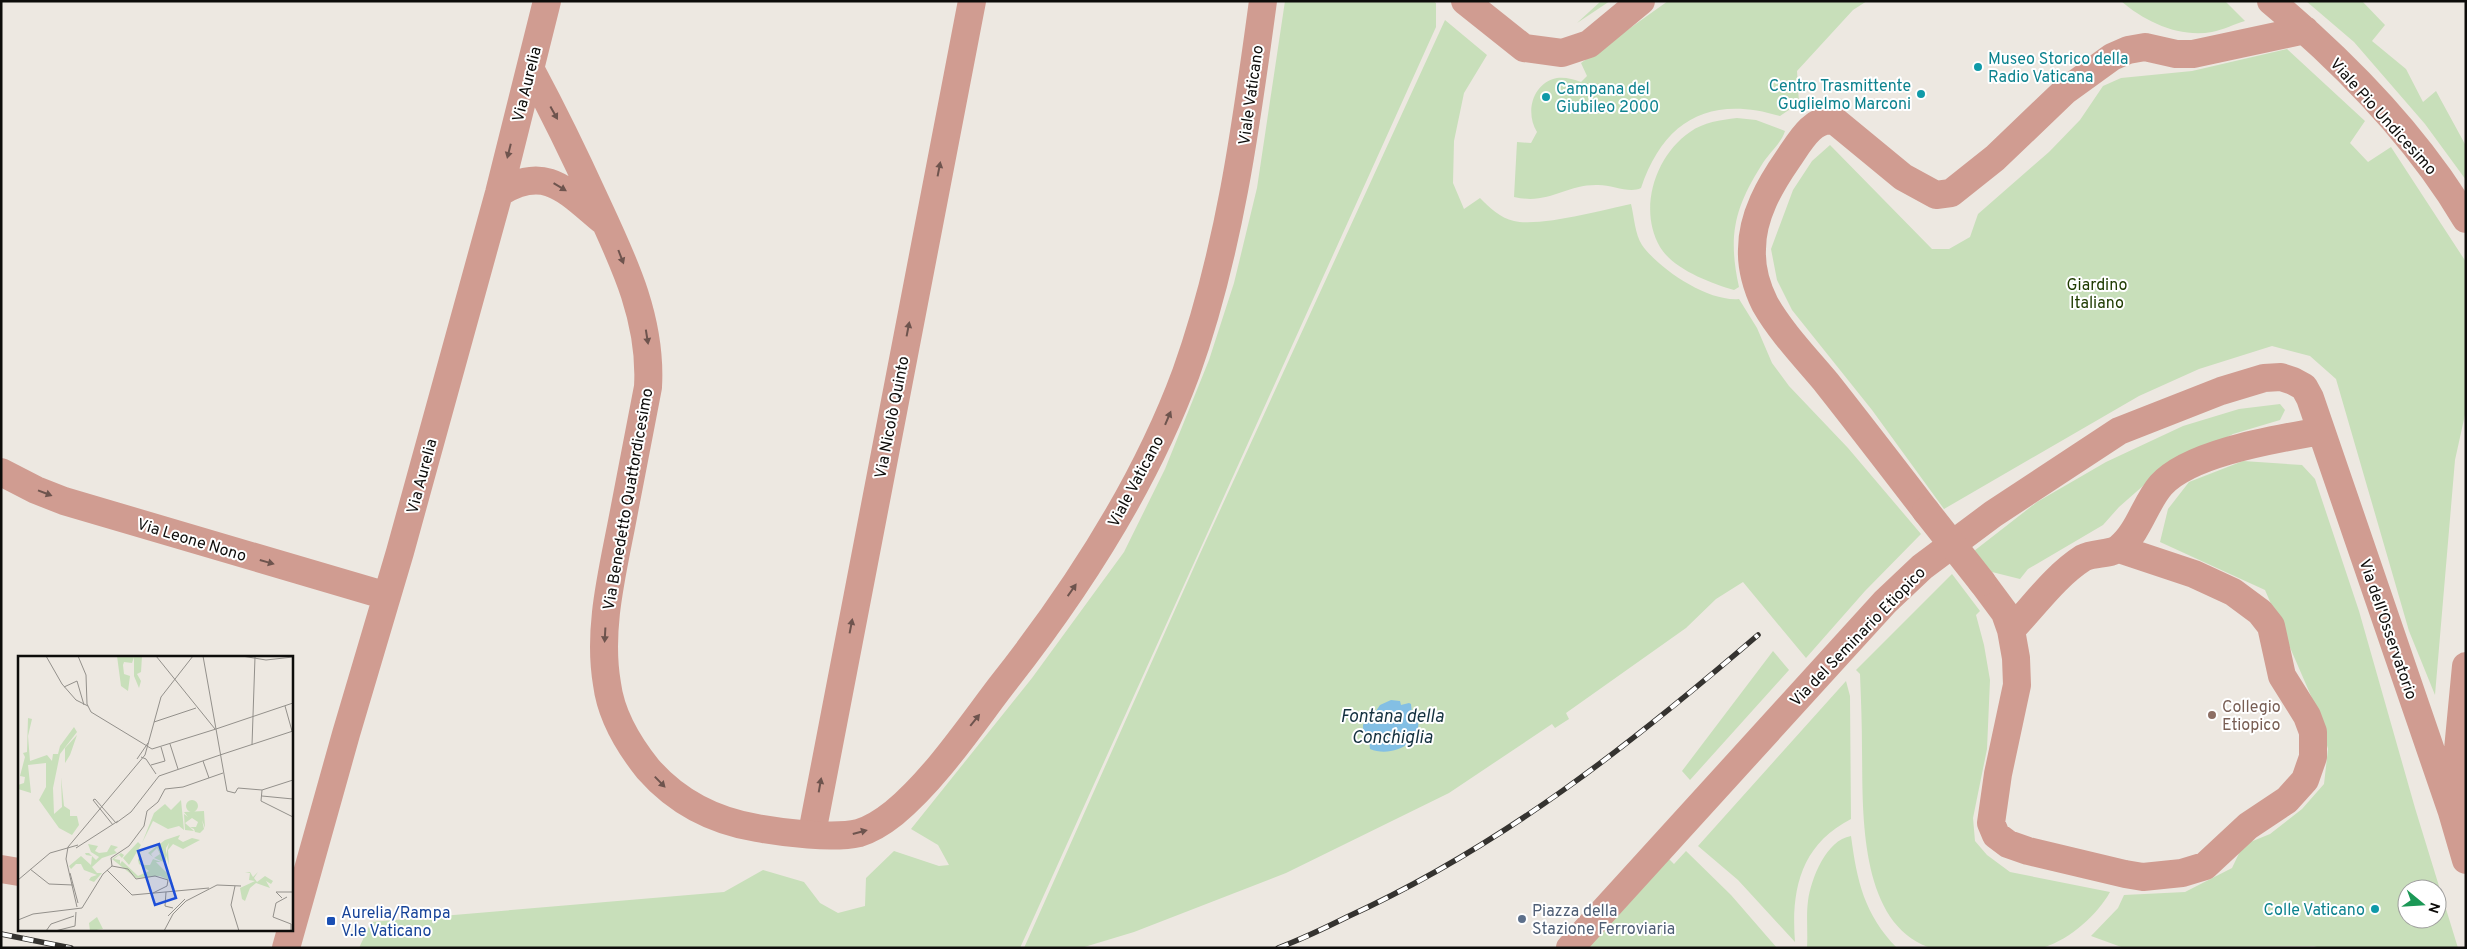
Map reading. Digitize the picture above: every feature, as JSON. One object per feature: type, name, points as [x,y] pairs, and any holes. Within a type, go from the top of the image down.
[{"type":"street","name":"Via Aurelia","points":[[292,927],[387,596],[499,193],[547,1]]},
{"type":"street","name":"Via Nicolò Quinto","points":[[812,833],[972,1]]},
{"type":"street","name":"Viale Vaticano","points":[[812,833],[845,834],[866,831],[897,810],[917,790],[1049,625],[1088,566],[1140,476],[1161,433],[1185,374],[1215,278],[1235,194],[1263,1]]},
{"type":"street","points":[[1465,1],[1524,48],[1562,53],[1589,44],[1641,1]]},
{"type":"street","name":"Viale Pio Undicesimo","points":[[2271,1],[2305,30],[2359,83],[2448,188],[2466,218]]},
{"type":"street","points":[[2011,630],[2068,567],[2087,556],[2119,549],[2194,574],[2233,592],[2260,612],[2271,626],[2282,676],[2307,716],[2313,732],[2313,757],[2305,780],[2287,800],[2248,826],[2205,866],[2182,873],[2143,877],[2028,851],[2008,844],[1996,835],[1991,823],[1998,774],[2016,685],[2016,658],[2011,630],[2005,613],[1784,332],[1759,290],[1752,251],[1755,225],[1771,186],[1806,134],[1818,122],[1835,121],[1903,177],[1936,195],[1951,192],[1994,158],[2065,91],[2112,56],[2128,50],[2145,47],[2176,54],[2193,54],[2305,30]]},
{"type":"street","name":"Via Benedetto Quattordicesimo","points":[[531,70],[559,122],[607,224],[643,316],[649,358],[648,387],[612,569],[606,614],[605,660],[607,685],[613,711],[625,736],[643,763],[667,789],[693,807],[732,823],[754,828],[812,833]]},
{"type":"street","name":"Via Benedetto Quattordicesimo","points":[[499,193],[521,181],[542,179],[564,189],[607,224]]},
{"type":"street","name":"Via del Seminario Etiopico","points":[[1570,948],[1885,602],[1922,567],[1966,533],[2119,431],[2175,409],[2221,391],[2264,378],[2281,377],[2294,380],[2304,388],[2310,398]]},
{"type":"street","name":"Via dell'Osservatorio","points":[[2310,398],[2452,812],[2466,860]]},
{"type":"street","points":[[2119,549],[2135,529],[2161,485],[2178,470],[2242,446],[2321,431]]},
{"type":"street","name":"Via Leone Nono","points":[[1,472],[36,490],[64,501],[387,596]]},
{"type":"street","points":[[2452,812],[2466,666]]},
{"type":"street","points":[[1,869],[18,872]]},
{"type":"green space","points":[[1285,1],[1433,1],[1436,3],[1436,27],[1020,948],[359,948],[371,922],[724,892],[763,870],[804,882],[820,903],[838,913],[865,906],[866,878],[894,851],[939,866],[949,865],[938,845],[911,829],[1032,678],[1124,552],[1165,469],[1209,360],[1234,283],[1257,188]]},
{"type":"green space","points":[[1601,1],[1610,1],[1577,23]]},
{"type":"green space","points":[[1668,1],[1867,1],[1853,10],[1797,71],[1799,103],[1780,116],[1755,110],[1732,109],[1712,111],[1693,118],[1677,129],[1663,145],[1651,164],[1641,188],[1636,190],[1596,185],[1575,188],[1547,197],[1526,199],[1514,197],[1517,142],[1531,143],[1537,132],[1533,124],[1531,108],[1537,92],[1548,81],[1557,78],[1581,82],[1587,76],[1581,63]]},
{"type":"green space","points":[[2121,1],[2225,1],[2245,21],[2212,32],[2188,33],[2152,22],[2130,9]]},
{"type":"green space","points":[[2306,1],[2362,1],[2385,25],[2372,41],[2406,69],[2423,102],[2436,91],[2466,146],[2466,180],[2425,124],[2354,42]]},
{"type":"green space","points":[[1445,20],[1487,55],[1464,93],[1454,141],[1453,183],[1464,209],[1480,198],[1499,215],[1514,221],[1539,222],[1631,204],[1635,225],[1642,245],[1660,264],[1699,290],[1727,299],[1739,299],[1757,328],[1772,363],[1789,386],[1848,448],[1921,534],[1865,591],[1806,658],[1743,582],[1716,599],[1686,628],[1566,713],[1569,719],[1555,728],[1552,724],[1449,793],[1286,873],[1134,932],[1081,948],[1024,948],[1199,556]]},
{"type":"green space","name":"Giardino Italiano","points":[[2287,49],[2365,121],[2350,143],[2368,162],[2391,147],[2466,262],[2466,410],[2455,460],[2435,695],[2409,631],[2336,379],[2310,356],[2272,346],[2199,369],[2139,396],[1944,509],[1872,410],[1792,310],[1777,280],[1771,249],[1793,190],[1812,161],[1830,145],[1932,249],[1949,249],[1970,237],[1978,214],[2049,152],[2080,120],[2103,86],[2121,78],[2192,71]]},
{"type":"green space","points":[[1737,118],[1756,120],[1785,131],[1781,140],[1752,181],[1739,210],[1734,238],[1734,253],[1739,287],[1734,290],[1693,274],[1666,255],[1660,247],[1650,216],[1654,184],[1659,169],[1667,155],[1678,142],[1701,126]]},
{"type":"green space","points":[[2280,404],[2285,410],[2280,420],[2233,434],[2152,478],[2119,507],[2103,525],[2028,569],[2020,579],[1992,572],[1974,551],[2037,502],[2106,462],[2183,426],[2239,409]]},
{"type":"green space","points":[[2243,461],[2302,465],[2315,479],[2359,611],[2437,879],[2397,879],[2397,929],[2447,929],[2447,912],[2458,948],[2320,948],[2314,946],[2124,948],[2091,936],[2118,908],[2124,895],[2185,892],[2232,868],[2243,845],[2270,834],[2302,809],[2324,784],[2328,749],[2318,712],[2265,590],[2160,542],[2168,509],[2189,482]]},
{"type":"green space","points":[[1952,574],[1980,611],[1976,615],[1984,645],[1990,680],[1987,749],[1973,818],[1975,841],[1987,855],[2010,872],[2110,892],[2098,909],[2082,925],[2064,938],[2045,947],[1928,947],[1905,933],[1888,914],[1877,889],[1869,861],[1863,802],[1860,674],[1856,670]]},
{"type":"green space","points":[[1773,651],[1789,670],[1690,780],[1682,771]]},
{"type":"green space","points":[[1846,681],[1850,696],[1851,819],[1820,842],[1802,871],[1795,905],[1795,942],[1738,880],[1698,846]]},
{"type":"green space","points":[[1851,836],[1859,882],[1864,896],[1877,922],[1897,948],[1807,948],[1807,912],[1812,882],[1827,853],[1842,839]]},
{"type":"green space","points":[[1686,851],[1731,895],[1777,948],[1584,948],[1668,858],[1674,864]]},
{"type":"water","name":"Fontana della Conchiglia","points":[[1391,700],[1400,701],[1401,705],[1411,704],[1412,713],[1418,717],[1416,735],[1411,741],[1396,750],[1387,752],[1370,749],[1369,739],[1363,735],[1363,725],[1368,715],[1376,711],[1380,705]]},
{"type":"railway","points":[[1278,948],[1404,889],[1511,826],[1613,754],[1758,635]]},
{"type":"railway","points":[[1,934],[71,948]]},
{"type":"place","name":"Museo Storico della Radio Vaticana","points":[[1978,67]]},
{"type":"place","name":"Centro Trasmittente Guglielmo Marconi","points":[[1921,94]]},
{"type":"place","name":"Campana del Giubileo 2000","points":[[1546,97]]},
{"type":"place","name":"Collegio Etiopico","points":[[2212,715]]},
{"type":"place","name":"Colle Vaticano","points":[[2375,909]]},
{"type":"place","name":"Piazza della Stazione Ferroviaria","points":[[1522,919]]},
{"type":"place","name":"Aurelia/Rampa V.le Vaticano","points":[[331,921]]}]
